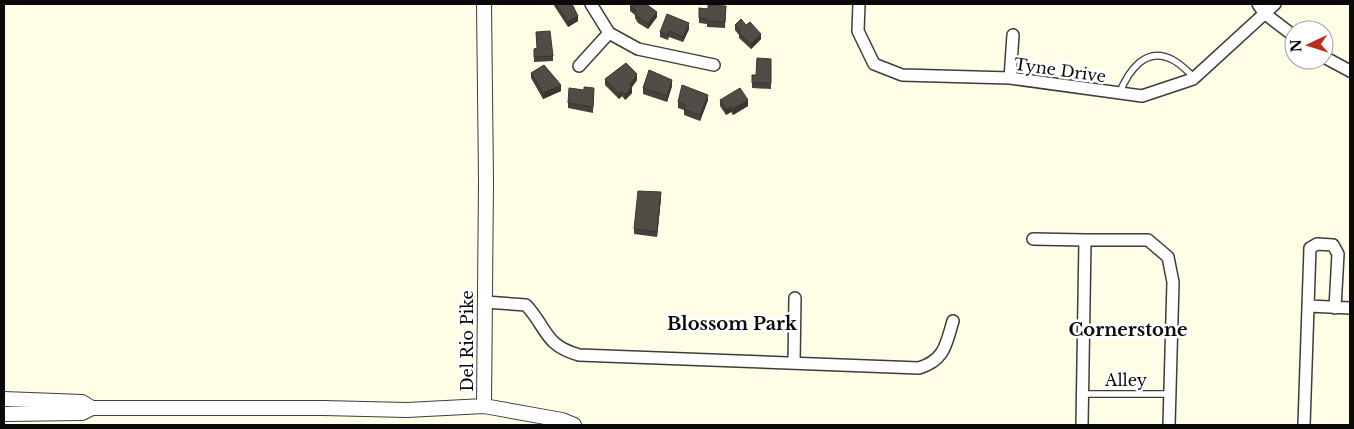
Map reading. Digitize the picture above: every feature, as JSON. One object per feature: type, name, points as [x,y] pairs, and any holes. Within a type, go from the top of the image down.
[{"type":"street","name":"Del Rio Pike","points":[[4,399],[82,402],[92,408],[407,410],[484,406],[484,4]]},
{"type":"street","points":[[591,4],[609,33],[638,49],[714,65]]},
{"type":"street","name":"Tyne Drive","points":[[859,4],[858,31],[874,64],[902,75],[1010,78],[1142,96],[1195,78],[1261,8],[1275,4]]},
{"type":"street","points":[[1261,8],[1284,28]]},
{"type":"street","points":[[579,66],[609,33]]},
{"type":"street","points":[[1010,78],[1013,35]]},
{"type":"street","points":[[1334,62],[1350,71]]},
{"type":"street","points":[[1033,239],[1148,240],[1168,257],[1173,282],[1169,425]]},
{"type":"street","points":[[1082,425],[1085,240]]},
{"type":"street","points":[[1304,425],[1310,248],[1317,244],[1333,245],[1338,254],[1335,308]]},
{"type":"street","points":[[794,363],[795,298]]},
{"type":"street","points":[[485,302],[526,305],[535,314],[551,341],[564,350],[579,355],[919,368],[931,364],[943,352],[953,321]]},
{"type":"street","points":[[1309,306],[1350,308]]},
{"type":"street","points":[[484,406],[562,420],[574,425]]},
{"type":"street","name":"Del Rio Pike","points":[[4,414],[82,414],[92,408]]},
{"type":"lane","points":[[1119,94],[1127,75],[1137,63],[1155,56],[1173,60],[1195,78]]},
{"type":"lane","name":"Alley","points":[[1083,394],[1170,394]]},
{"type":"building","points":[[556,4],[572,4],[578,16],[568,21]]},
{"type":"building","points":[[631,4],[646,4],[657,12],[648,23],[638,17],[635,13],[636,10]]},
{"type":"building","points":[[708,5],[726,6],[725,22],[707,21],[707,19],[699,18],[699,8],[708,9]]},
{"type":"building","points":[[667,14],[689,23],[683,37],[669,31],[668,35],[660,32]]},
{"type":"building","points":[[741,19],[746,25],[750,22],[761,34],[751,44],[739,33],[741,31],[735,25]]},
{"type":"building","points":[[550,31],[553,56],[534,57],[534,49],[537,48],[536,32]]},
{"type":"building","points":[[757,58],[771,59],[771,83],[752,83],[752,75],[756,75]]},
{"type":"building","points":[[626,63],[637,74],[630,85],[632,87],[625,95],[622,91],[619,94],[605,79]]},
{"type":"building","points":[[544,65],[561,85],[543,93],[531,73]]},
{"type":"building","points":[[649,70],[672,80],[667,96],[643,88]]},
{"type":"building","points":[[682,85],[708,95],[700,115],[684,109],[685,105],[678,102]]},
{"type":"building","points":[[584,87],[594,88],[593,107],[568,103],[569,88],[584,90]]},
{"type":"building","points":[[740,88],[748,100],[733,109],[731,106],[726,110],[720,100]]},
{"type":"building","points":[[638,191],[661,192],[657,232],[634,229]]},
{"type":"district","name":"Blossom Park","points":[[732,324]]},
{"type":"district","name":"Cornerstone","points":[[1128,330]]}]
